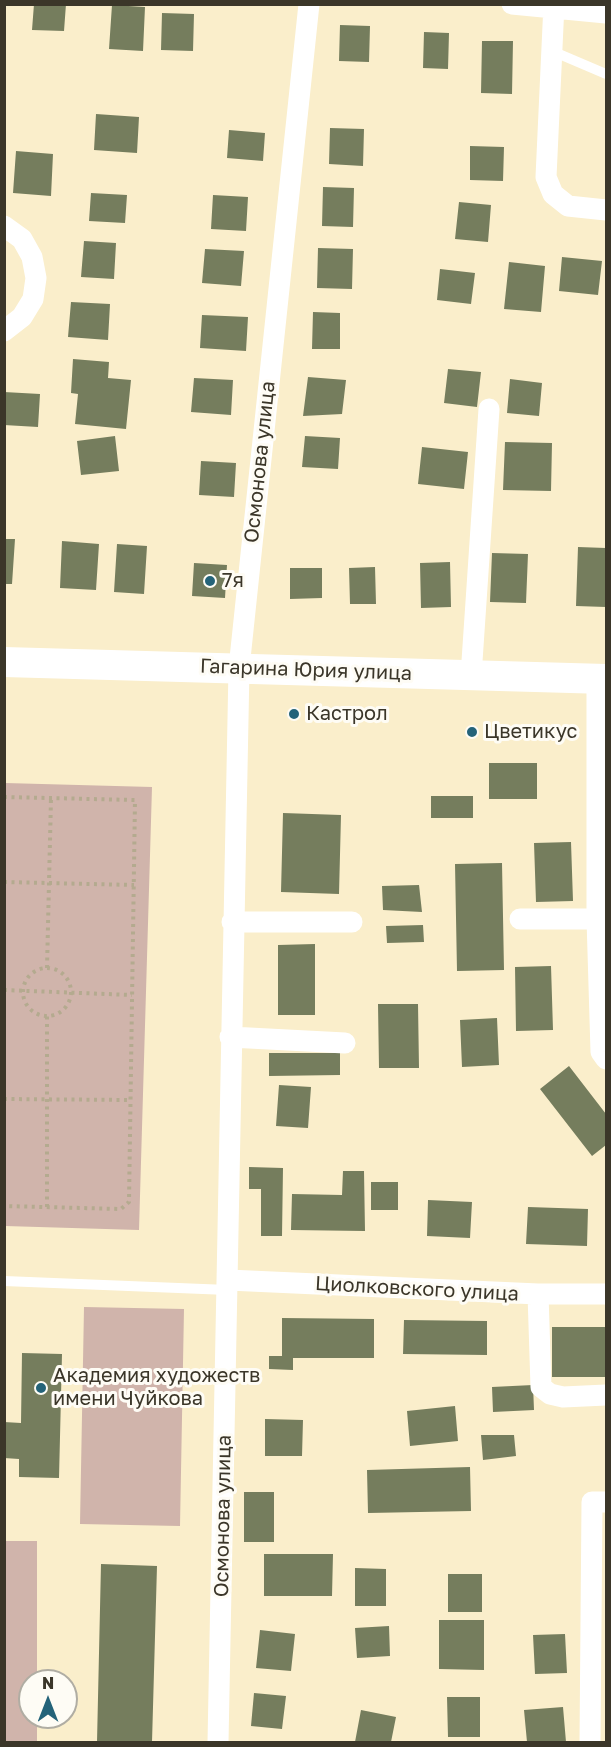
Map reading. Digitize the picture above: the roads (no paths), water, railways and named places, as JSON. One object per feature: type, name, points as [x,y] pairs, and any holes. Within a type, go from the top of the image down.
[{"type":"main road","name":"Гагарина Юрия улица","points":[[4,662],[602,679]]},
{"type":"street","name":"Осмонова улица","points":[[218,1743],[228,1285],[232,922],[239,668],[309,4]]},
{"type":"street","points":[[512,4],[554,6],[606,13]]},
{"type":"street","points":[[554,6],[546,177],[553,194],[568,206],[606,210]]},
{"type":"street","points":[[4,226],[22,239],[32,257],[36,278],[33,299],[22,317],[4,331]]},
{"type":"street","points":[[471,676],[489,408]]},
{"type":"street","points":[[602,679],[602,829],[597,919],[601,1052],[606,1059]]},
{"type":"street","points":[[520,919],[597,919]]},
{"type":"street","points":[[232,922],[352,922]]},
{"type":"street","points":[[230,1037],[345,1043]]},
{"type":"street","name":"Циолковского улица","points":[[228,1285],[606,1294]]},
{"type":"street","points":[[538,1294],[541,1387],[550,1394],[563,1397],[606,1395]]},
{"type":"street","points":[[590,1743],[592,1502],[606,1502]]},
{"type":"lane","points":[[552,51],[606,74]]},
{"type":"lane","points":[[4,1281],[228,1285]]},
{"type":"place","name":"7я","points":[[210,581]]},
{"type":"place","name":"Кастрол","points":[[294,714]]},
{"type":"place","name":"Цветикус","points":[[472,732]]},
{"type":"place","name":"Академия художеств имени Чуйкова","points":[[41,1388]]}]
